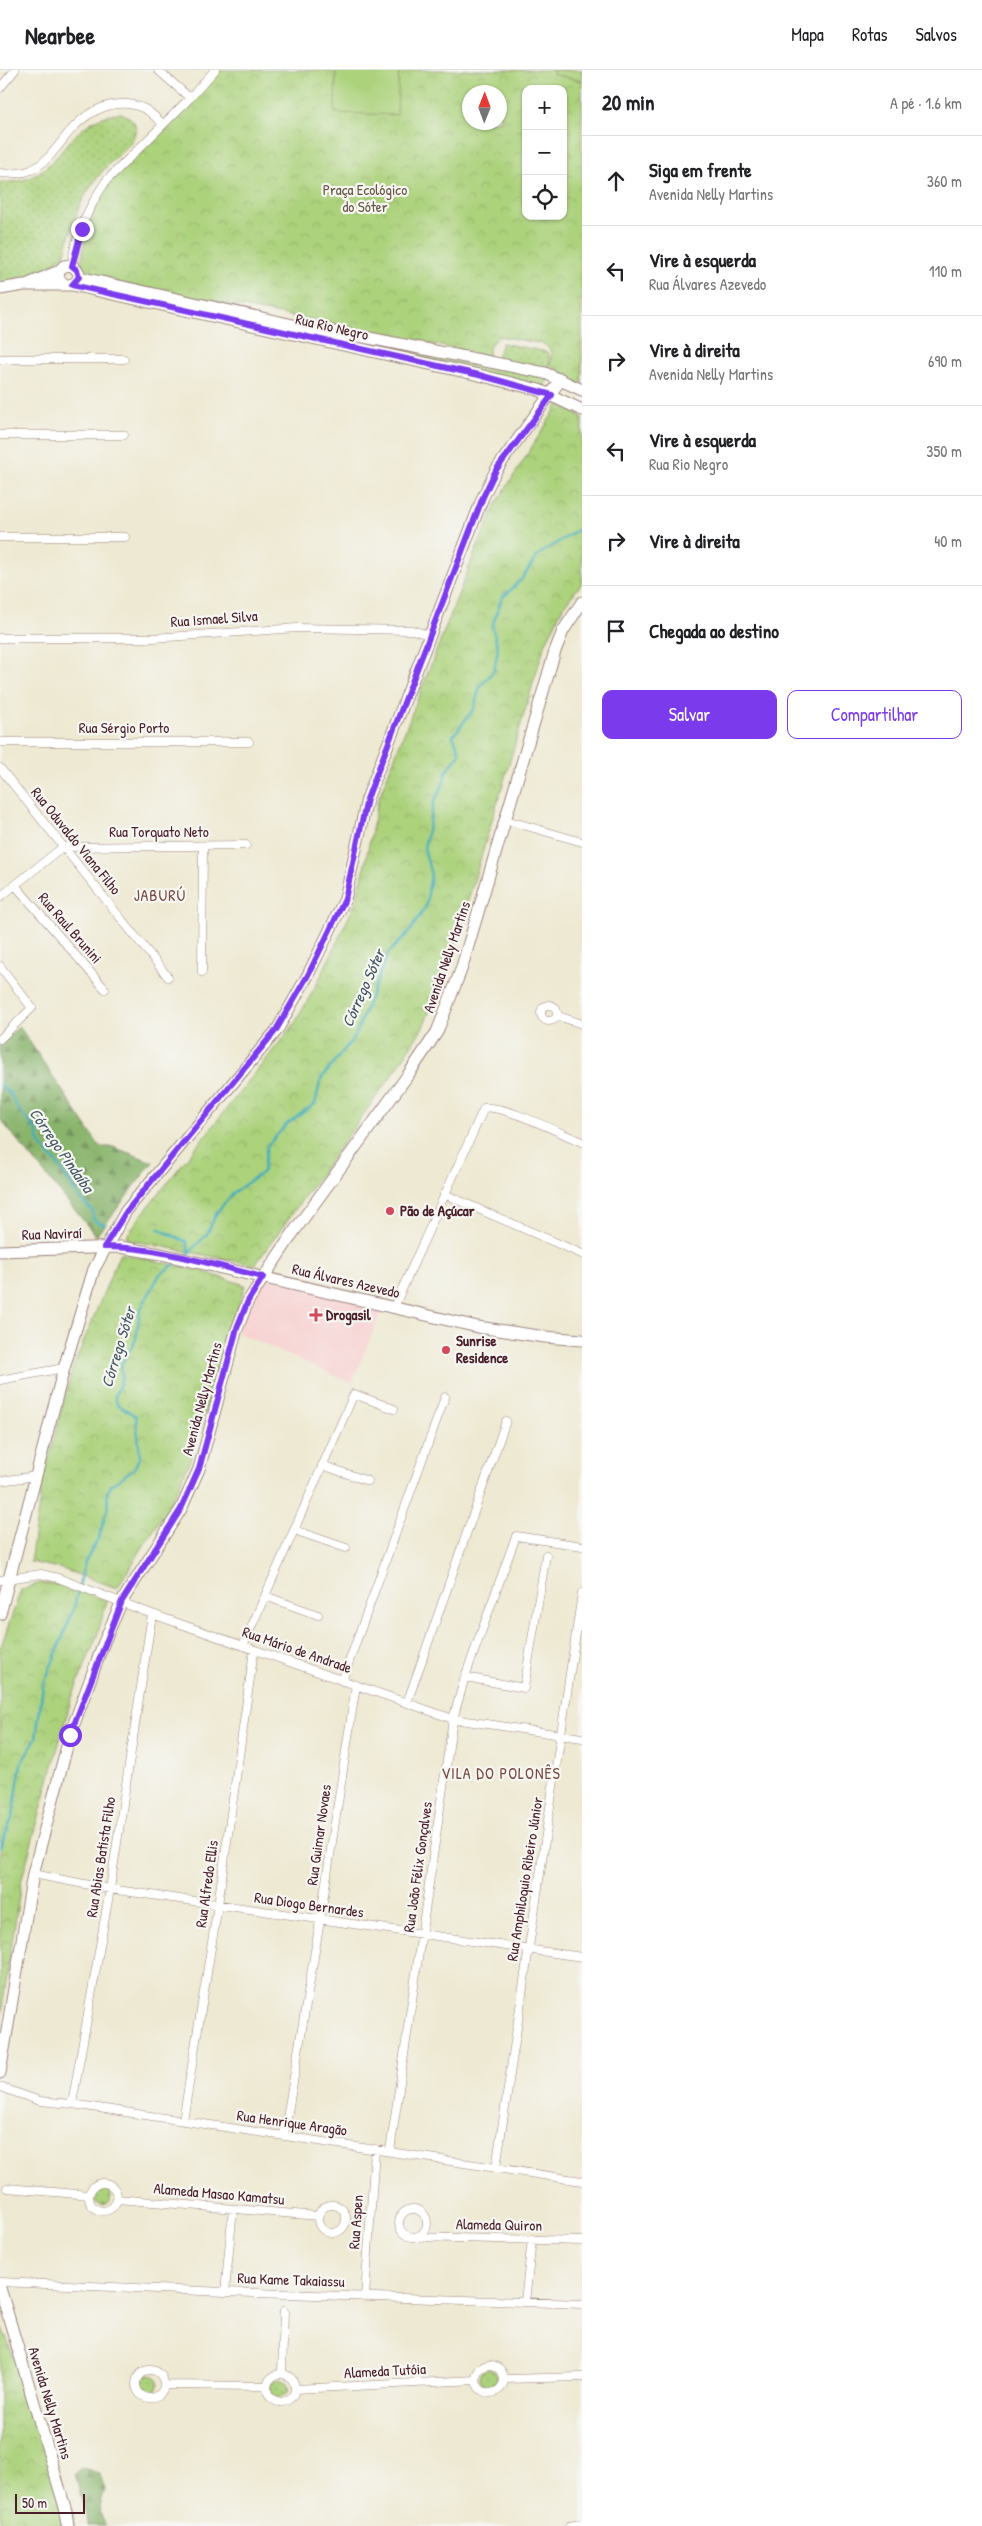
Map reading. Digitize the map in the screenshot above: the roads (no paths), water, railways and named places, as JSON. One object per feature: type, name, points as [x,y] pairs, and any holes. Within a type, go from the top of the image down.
[{"type":"main road","points":[[64,266],[72,266],[77,270],[72,282],[60,281],[59,270],[64,266]]},
{"type":"main road","name":"Rua Rio Negro","points":[[24,285],[59,270]]},
{"type":"main road","name":"Rua Rio Negro","points":[[72,282],[479,375],[552,395],[582,410]]},
{"type":"main road","name":"Rua Rio Negro","points":[[0,289],[24,285],[72,282],[545,373],[582,390]]},
{"type":"main road","points":[[0,1614],[4,1579],[36,1476],[64,1368],[94,1269],[104,1247],[126,1212],[276,1030],[308,975],[345,899],[367,799],[461,550],[496,470],[561,380]]},
{"type":"main road","name":"Avenida Nelly Martins","points":[[0,2073],[32,1874],[70,1735],[122,1601],[181,1509],[199,1469],[237,1328],[248,1301],[263,1277],[437,1032],[454,993],[555,651],[563,631],[582,602]]},
{"type":"main road","name":"Rua Naviraí","points":[[0,1251],[104,1247]]},
{"type":"main road","name":"Rua Álvares Azevedo","points":[[104,1247],[120,1247],[161,1254],[478,1327],[545,1338],[582,1340]]},
{"type":"main road","name":"Avenida Nelly Martins","points":[[0,2288],[66,2511],[68,2526]]},
{"type":"street","points":[[0,88],[15,70]]},
{"type":"street","points":[[158,70],[190,98]]},
{"type":"street","points":[[72,266],[74,249],[95,197],[106,182],[190,98],[215,70]]},
{"type":"street","points":[[0,173],[11,174],[30,170],[44,161],[88,114],[114,104],[126,104],[146,109],[163,124]]},
{"type":"street","points":[[0,359],[124,359]]},
{"type":"street","points":[[0,435],[124,435]]},
{"type":"street","points":[[0,537],[125,537]]},
{"type":"street","name":"Rua Ismael Silva","points":[[0,638],[153,638],[297,628],[412,630],[429,636]]},
{"type":"street","name":"Rua Sérgio Porto","points":[[0,742],[249,742]]},
{"type":"street","name":"Rua Oduvaldo Viana Filho","points":[[0,768],[168,977]]},
{"type":"street","points":[[506,820],[582,842]]},
{"type":"street","name":"Rua Torquato Neto","points":[[63,847],[246,845]]},
{"type":"street","points":[[202,972],[203,846]]},
{"type":"street","points":[[0,896],[63,847]]},
{"type":"street","name":"Rua Raul Brunini","points":[[15,884],[105,989]]},
{"type":"street","points":[[0,966],[32,1008],[0,1039]]},
{"type":"street","points":[[558,1016],[582,1024]]},
{"type":"street","points":[[394,1307],[484,1108],[491,1106],[505,1110],[582,1142]]},
{"type":"street","points":[[444,1194],[582,1254]]},
{"type":"street","points":[[0,1380],[64,1368]]},
{"type":"street","points":[[243,1646],[354,1394],[394,1409]]},
{"type":"street","points":[[342,1680],[445,1397]]},
{"type":"street","points":[[407,1703],[506,1421]]},
{"type":"street","points":[[322,1465],[368,1481]]},
{"type":"street","points":[[0,1481],[36,1476]]},
{"type":"street","points":[[294,1530],[346,1548]]},
{"type":"street","name":"Rua João Félix Gonçalves","points":[[390,2151],[453,1719],[465,1677],[516,1536],[582,1546]]},
{"type":"street","points":[[465,1677],[524,1688],[546,1555]]},
{"type":"street","name":"Rua Mário de Andrade","points":[[4,1579],[41,1574],[65,1581],[96,1591],[152,1614],[453,1719],[582,1738]]},
{"type":"street","name":"Rua Amphiloquio Ribeiro Júnior","points":[[496,2168],[582,1593]]},
{"type":"street","points":[[265,1596],[318,1615]]},
{"type":"street","name":"Rua Abias Batista Filho","points":[[72,2104],[110,1889],[152,1614]]},
{"type":"street","name":"Rua Alfredo Ellis","points":[[183,2121],[218,1905],[254,1650]]},
{"type":"street","name":"Rua Guimar Novaes","points":[[284,2136],[320,1921],[356,1685]]},
{"type":"street","name":"Rua Diogo Bernardes","points":[[32,1874],[110,1889],[320,1921],[582,1957]]},
{"type":"street","name":"Rua Henrique Aragão","points":[[0,2087],[40,2101],[72,2104],[582,2181]]},
{"type":"street","name":"Rua Aspen","points":[[364,2297],[375,2149]]},
{"type":"street","points":[[102,2183],[113,2187],[118,2199],[112,2208],[101,2212],[92,2206],[89,2195],[91,2189],[102,2183]]},
{"type":"street","points":[[7,2188],[89,2195]]},
{"type":"street","name":"Alameda Masao Kamatsu","points":[[118,2199],[318,2216]]},
{"type":"street","points":[[225,2292],[233,2209]]},
{"type":"street","name":"Alameda Quiron","points":[[416,2236],[582,2241]]},
{"type":"street","points":[[525,2302],[532,2239]]},
{"type":"street","name":"Rua Kame Takaiassu","points":[[0,2282],[582,2304]]},
{"type":"street","points":[[282,2373],[284,2311]]},
{"type":"street","points":[[493,2365],[499,2368],[505,2378],[501,2389],[491,2394],[481,2390],[476,2380],[481,2369],[493,2365]]},
{"type":"street","points":[[282,2373],[294,2381],[295,2388],[290,2398],[280,2402],[270,2397],[266,2386],[271,2377],[282,2373]]},
{"type":"street","points":[[505,2378],[582,2377]]},
{"type":"street","name":"Alameda Tutóia","points":[[295,2388],[476,2380]]},
{"type":"street","points":[[164,2385],[266,2386]]},
{"type":"street","points":[[569,2526],[582,2524]]},
{"type":"waterway","name":"Córrego Sóter","points":[[186,1256],[207,1234],[217,1212],[234,1192],[263,1172],[267,1146],[288,1123],[315,1104],[321,1079],[355,1036],[388,953],[410,931],[426,906],[431,875],[424,848],[434,802],[443,785],[446,772],[459,755],[459,749],[453,736],[474,709],[480,686],[494,671],[498,648],[492,626],[502,598],[521,580],[538,555],[582,527]]},
{"type":"waterway","name":"Córrego Pindaíba","points":[[0,1085],[11,1095],[18,1109],[36,1130],[40,1144],[58,1165],[80,1199],[92,1210],[94,1220],[105,1225]]},
{"type":"waterway","name":"Córrego Pindaíba","points":[[159,1229],[187,1242],[189,1252]]},
{"type":"waterway","name":"Córrego Sóter","points":[[0,1847],[13,1816],[21,1764],[36,1738],[43,1686],[73,1611],[85,1562],[99,1537],[108,1507],[107,1493],[111,1485],[134,1469],[140,1456],[136,1416],[117,1404],[115,1396],[122,1378],[121,1365],[136,1339],[140,1310],[160,1274],[178,1262]]},
{"type":"place","name":"Pão de Açúcar","points":[[390,1211]]},
{"type":"place","name":"Drogasil","points":[[316,1315]]},
{"type":"place","name":"Sunrise Residence","points":[[446,1350]]},
{"type":"district","name":"JABURÚ","points":[[160,895]]},
{"type":"district","name":"VILA DO POLONÊS","points":[[501,1773]]},
{"type":"park label","name":"Praça Ecológico do Sóter","points":[[365,198]]}]
